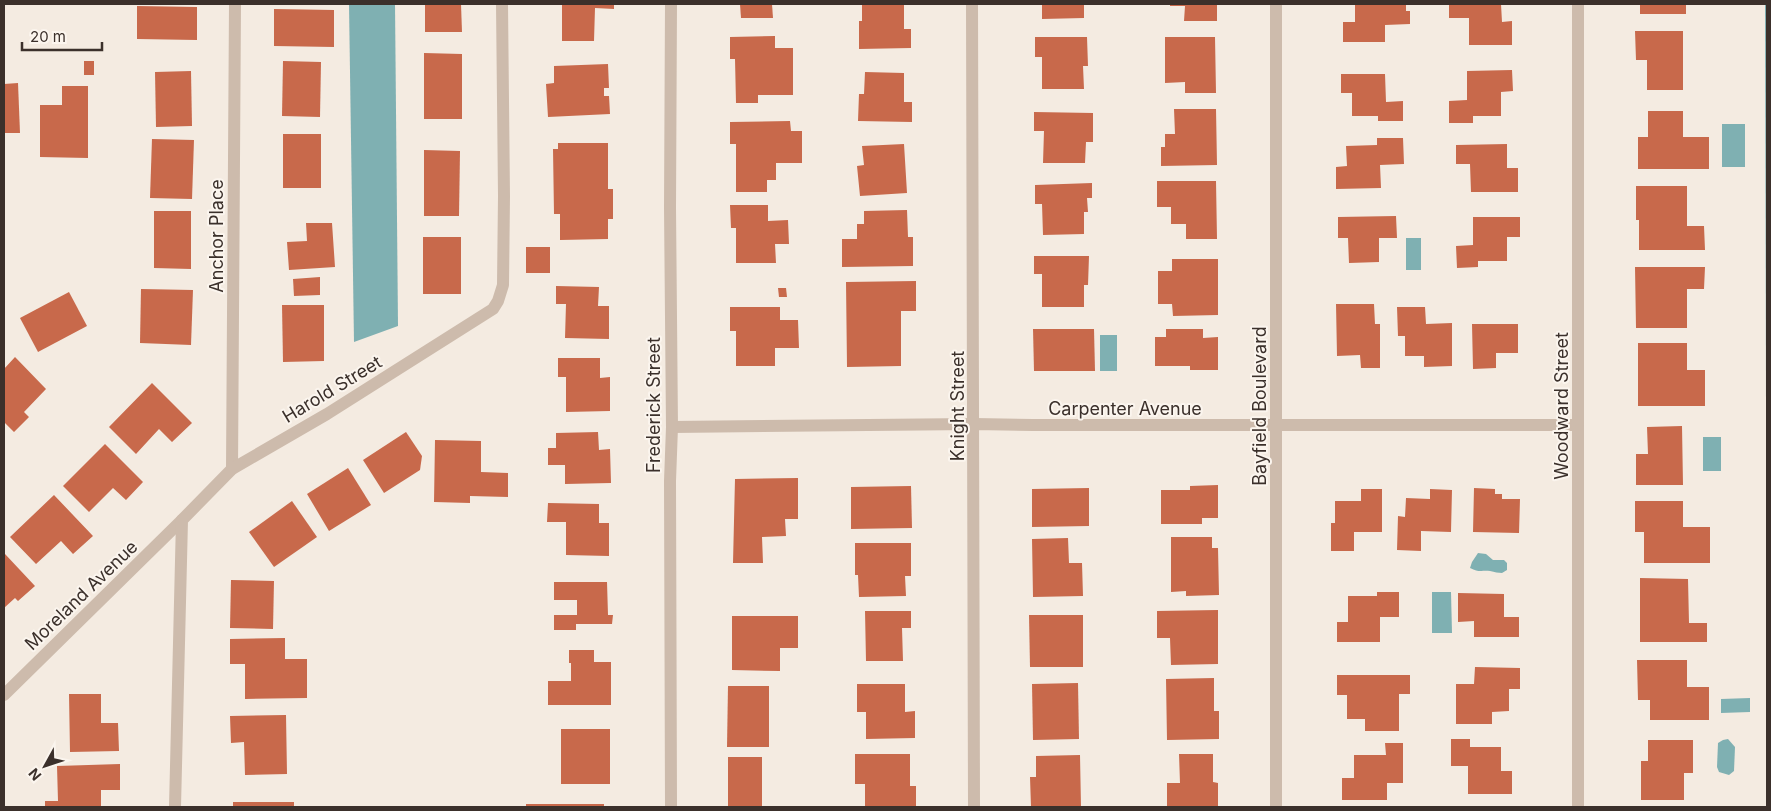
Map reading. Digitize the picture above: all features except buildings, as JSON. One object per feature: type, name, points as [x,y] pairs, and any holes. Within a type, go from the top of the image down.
[{"type":"street","name":"Anchor Place","points":[[232,469],[236,4]]},
{"type":"street","name":"Harold Street","points":[[182,520],[232,469],[327,414],[492,309],[498,301],[503,285],[502,4]]},
{"type":"street","name":"Frederick Street","points":[[671,4],[671,807]]},
{"type":"street","name":"Knight Street","points":[[972,4],[974,807]]},
{"type":"street","name":"Bayfield Boulevard","points":[[1276,4],[1276,807]]},
{"type":"street","name":"Woodward Street","points":[[1578,4],[1578,807]]},
{"type":"street","name":"Carpenter Avenue","points":[[672,427],[974,424],[1578,426]]},
{"type":"street","name":"Moreland Avenue","points":[[4,695],[182,520]]},
{"type":"street","points":[[175,807],[182,520]]},
{"type":"water","points":[[349,4],[395,4],[398,326],[354,342]]},
{"type":"water","points":[[1765,4],[1767,4],[1767,807]]},
{"type":"water","points":[[1722,124],[1745,124],[1745,167],[1722,167]]},
{"type":"water","points":[[1406,238],[1421,238],[1421,270],[1406,270]]},
{"type":"water","points":[[1100,335],[1117,335],[1117,371],[1100,371]]},
{"type":"water","points":[[1703,437],[1721,437],[1721,471],[1703,471]]},
{"type":"water","points":[[1478,553],[1486,554],[1493,560],[1504,560],[1507,563],[1507,570],[1501,573],[1478,571],[1470,568]]},
{"type":"water","points":[[1432,592],[1451,592],[1452,633],[1432,633]]},
{"type":"water","points":[[1750,698],[1750,712],[1721,713],[1721,699]]},
{"type":"water","points":[[1728,739],[1735,747],[1734,771],[1729,775],[1719,772],[1717,767],[1718,743]]}]
